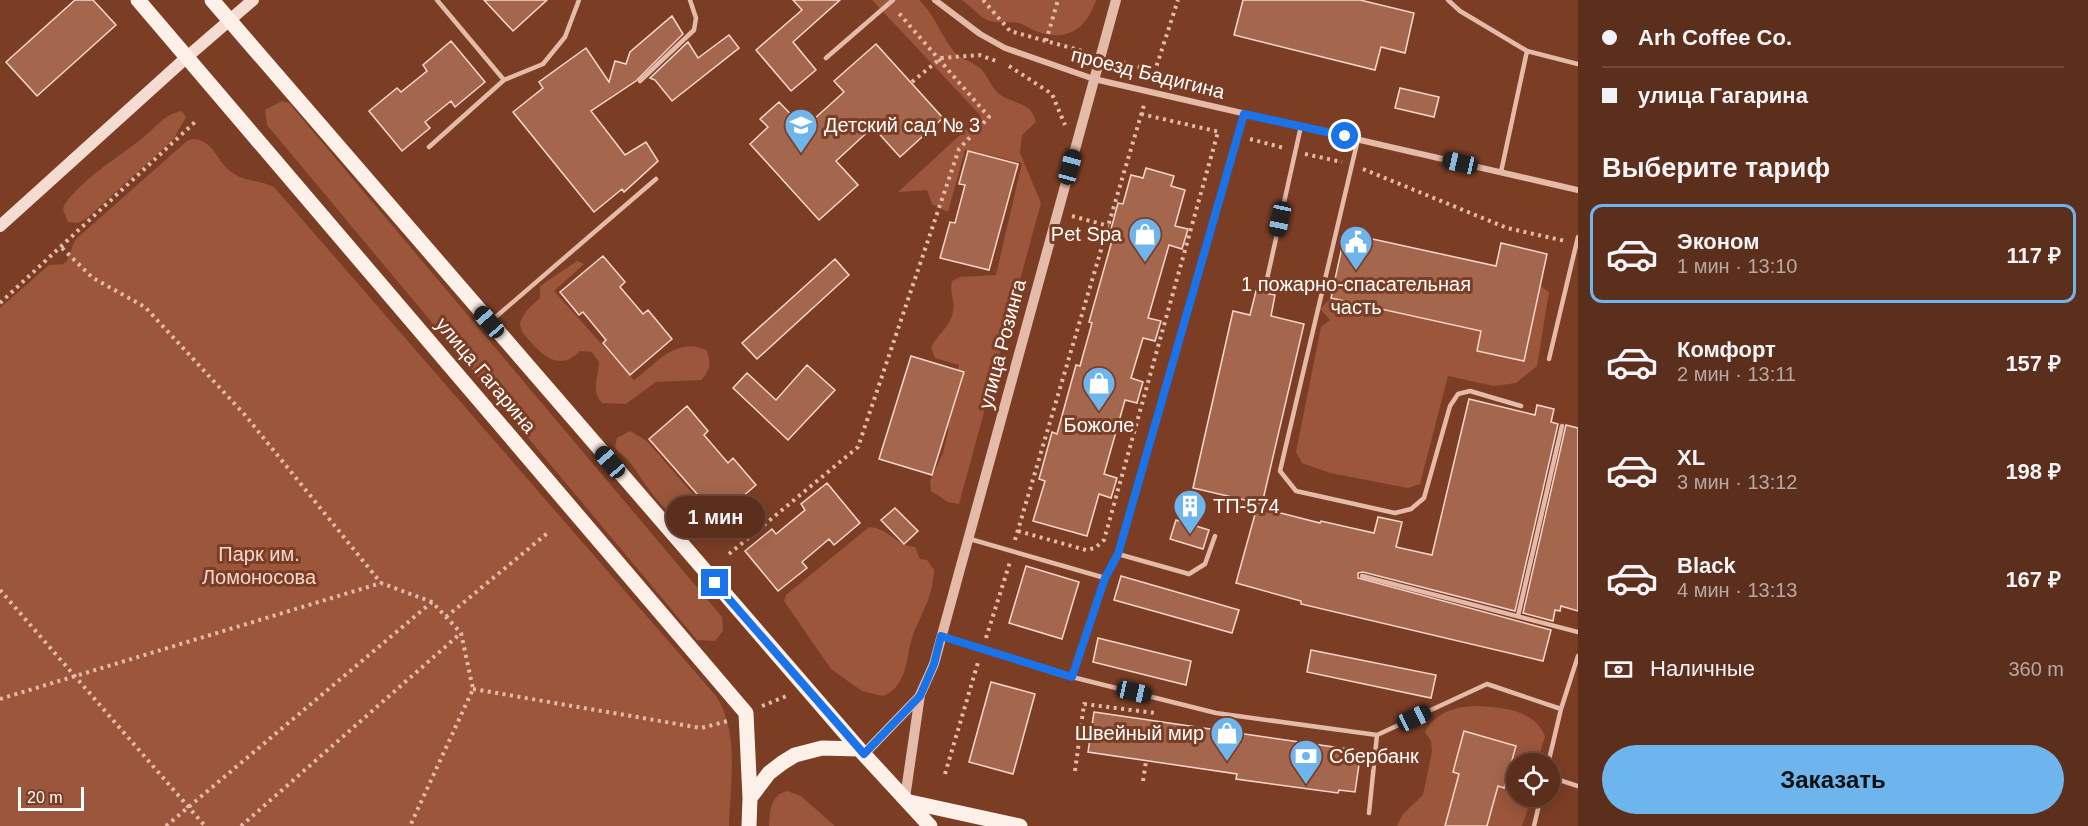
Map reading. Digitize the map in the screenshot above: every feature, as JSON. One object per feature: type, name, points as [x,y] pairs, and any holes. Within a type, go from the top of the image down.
[{"type":"main road","name":"улица Гагарина","points":[[138,0],[746,713]]},
{"type":"main road","name":"улица Гагарина","points":[[212,0],[806,688],[930,826]]},
{"type":"main road","points":[[0,226],[253,0]]},
{"type":"main road","points":[[746,713],[749,826]]},
{"type":"main road","points":[[750,798],[769,773],[795,755],[822,748],[861,751]]},
{"type":"main road","points":[[908,800],[1020,826]]},
{"type":"street","name":"проезд Бадигина","points":[[935,0],[980,34],[1005,48],[1094,79],[1578,190]]},
{"type":"street","name":"улица Розинга","points":[[920,696],[934,664],[1116,0]]},
{"type":"street","points":[[861,751],[920,696]]},
{"type":"street","points":[[908,800],[920,696]]},
{"type":"lane","points":[[437,0],[504,80]]},
{"type":"lane","points":[[429,147],[504,80],[543,64],[565,37],[579,0]]},
{"type":"lane","points":[[640,81],[694,30],[696,18],[690,0]]},
{"type":"lane","points":[[1448,0],[1460,11],[1527,51],[1578,64]]},
{"type":"lane","points":[[826,58],[891,1]]},
{"type":"lane","points":[[1501,172],[1527,51]]},
{"type":"lane","points":[[1072,677],[1105,578],[1118,554],[1244,114]]},
{"type":"lane","points":[[1265,288],[1301,126]]},
{"type":"lane","points":[[1358,140],[1280,471],[1296,491],[1395,513],[1412,508],[1424,498],[1450,406],[1458,394],[1470,391],[1521,406]]},
{"type":"lane","points":[[489,322],[656,179]]},
{"type":"lane","points":[[1549,359],[1578,237]]},
{"type":"lane","points":[[1518,616],[1562,426]]},
{"type":"lane","points":[[1118,554],[1189,574],[1205,564],[1215,536]]},
{"type":"lane","points":[[968,538],[1105,578]]},
{"type":"lane","points":[[1362,576],[1578,632]]},
{"type":"lane","points":[[941,636],[1072,677],[1216,712],[1377,735],[1487,684],[1561,709]]},
{"type":"lane","points":[[1551,753],[1561,709],[1578,656]]},
{"type":"lane","points":[[1369,813],[1377,735]]},
{"type":"lane","points":[[1560,780],[1578,786]]},
{"type":"lane","points":[[1534,826],[1538,807]]},
{"type":"path","points":[[984,0],[1010,31]]},
{"type":"path","points":[[1046,41],[1058,0]]},
{"type":"path","points":[[945,774],[1148,91],[1178,0]]},
{"type":"path","points":[[729,554],[858,447],[959,149],[989,117],[891,1]]},
{"type":"path","points":[[912,82],[941,58],[980,55],[1008,65],[1052,94],[1066,128]]},
{"type":"path","points":[[0,303],[62,248],[195,122]]},
{"type":"path","points":[[1018,531],[1086,550],[1095,548],[1104,540],[1218,132]]},
{"type":"path","points":[[1057,212],[1109,226]]},
{"type":"path","points":[[62,248],[93,278],[145,307],[245,414],[381,583],[432,602],[461,633],[474,689],[410,826]]},
{"type":"path","points":[[446,617],[550,531]]},
{"type":"path","points":[[0,699],[381,583]]},
{"type":"path","points":[[0,590],[205,826]]},
{"type":"path","points":[[166,826],[432,602]]},
{"type":"path","points":[[241,826],[461,633]]},
{"type":"path","points":[[474,689],[701,728],[715,726],[806,688]]},
{"type":"path","points":[[1075,771],[1084,704],[1164,715]]},
{"type":"path","points":[[1143,781],[1146,761]]},
{"type":"green space","points":[[872,0],[919,0],[929,11],[955,53],[982,70],[999,94],[1027,107],[1036,122],[1022,135],[1020,153],[1041,203],[959,504],[948,502],[931,491],[930,481],[943,453],[948,432],[949,397],[959,365],[935,358],[931,348],[952,316],[952,281],[960,277],[996,275],[1022,163],[965,150],[948,212],[932,204],[927,190],[898,192],[981,116]]},
{"type":"green space","points":[[961,0],[1096,0],[1081,26],[1066,34],[1057,35],[1036,31],[1019,23],[987,20]]},
{"type":"green space","points":[[282,101],[289,103],[722,617],[723,631],[715,641],[697,640],[267,125],[265,110]]},
{"type":"green space","points":[[182,111],[186,117],[173,140],[87,218],[78,223],[68,222],[63,210],[64,205],[81,186],[169,115]]},
{"type":"green space","name":"Парк им. Ломоносова","points":[[192,139],[205,142],[210,146],[235,175],[274,187],[716,696],[723,710],[731,742],[732,776],[729,826],[0,826],[0,308],[49,265],[63,264],[67,261],[75,240]]},
{"type":"green space","points":[[577,261],[584,264],[554,291],[634,380],[667,354],[685,347],[706,350],[709,362],[704,377],[701,380],[656,382],[626,404],[602,403],[596,393],[599,362],[592,352],[580,351],[567,360],[560,361],[548,357],[536,348],[523,333],[520,322],[526,311],[540,298],[540,286]]},
{"type":"green space","points":[[1540,286],[1549,292],[1537,366],[1516,383],[1494,386],[1448,376],[1420,484],[1408,488],[1330,473],[1302,463],[1296,452],[1321,327],[1330,320],[1320,309],[1331,298],[1481,331],[1477,351],[1523,361]]},
{"type":"green space","points":[[630,431],[647,441],[693,494],[692,504],[683,516],[668,511],[660,503],[628,460],[616,449],[617,438]]},
{"type":"green space","points":[[869,527],[882,530],[903,544],[915,547],[920,559],[927,560],[934,570],[930,594],[914,632],[902,677],[892,691],[883,696],[862,691],[831,669],[784,601],[786,595]]},
{"type":"green space","points":[[1462,707],[1507,709],[1526,715],[1540,727],[1545,736],[1540,753],[1506,753],[1506,807],[1529,807],[1522,826],[1397,826],[1403,814],[1423,795],[1432,751],[1431,741],[1425,732],[1429,725],[1441,715]]},
{"type":"green space","points":[[787,791],[801,796],[835,826],[769,826],[774,800]]},
{"type":"building","points":[[75,0],[93,0],[116,25],[37,96],[6,62]]},
{"type":"building","points":[[484,0],[547,0],[513,31]]},
{"type":"building","points":[[793,0],[840,0],[793,42],[816,70],[791,91],[756,50],[802,10]]},
{"type":"building","points":[[1243,0],[1360,0],[1414,13],[1405,53],[1381,47],[1375,70],[1234,35]]},
{"type":"building","points":[[672,16],[683,34],[636,81],[591,111],[625,155],[646,142],[658,161],[624,192],[622,189],[594,212],[513,112],[543,88],[539,82],[586,48],[609,82],[615,61],[626,64],[630,52]]},
{"type":"building","points":[[729,35],[739,48],[672,101],[655,80],[650,78],[688,42],[698,58]]},
{"type":"building","points":[[451,41],[485,82],[455,107],[451,101],[425,122],[430,128],[402,151],[369,111],[397,88],[401,92],[427,71],[423,65]]},
{"type":"building","points":[[876,44],[943,118],[900,157],[873,127],[836,161],[858,185],[819,220],[750,144],[768,127],[760,119],[779,102],[804,128],[844,92],[834,81]]},
{"type":"building","points":[[1400,88],[1439,97],[1434,117],[1395,108]]},
{"type":"building","points":[[968,151],[1018,164],[989,270],[940,258],[950,222],[955,223],[965,185],[959,184]]},
{"type":"building","points":[[1146,168],[1174,176],[1171,186],[1185,190],[1175,226],[1188,229],[1182,249],[1169,245],[1148,318],[1161,321],[1155,341],[1143,338],[1131,378],[1143,382],[1137,403],[1125,400],[1104,474],[1117,478],[1111,498],[1099,494],[1087,536],[1033,521],[1045,481],[1039,479],[1052,432],[1057,434],[1076,365],[1080,366],[1092,323],[1089,322],[1115,230],[1111,229],[1118,203],[1123,204],[1131,175],[1143,178]]},
{"type":"building","points":[[1345,233],[1496,266],[1501,243],[1547,254],[1524,361],[1477,351],[1481,331],[1331,298]]},
{"type":"building","points":[[603,256],[625,282],[620,287],[643,314],[648,310],[672,339],[630,375],[603,343],[606,340],[583,312],[579,315],[560,292]]},
{"type":"building","points":[[835,259],[849,275],[757,359],[742,343]]},
{"type":"building","points":[[1256,291],[1275,295],[1271,316],[1304,324],[1262,504],[1193,488],[1233,311],[1250,315]]},
{"type":"building","points":[[911,356],[964,372],[932,475],[879,459]]},
{"type":"building","points":[[807,365],[835,390],[788,440],[733,388],[747,373],[776,400]]},
{"type":"building","points":[[1469,399],[1535,415],[1537,405],[1554,409],[1551,422],[1558,424],[1515,611],[1363,572],[1358,573],[1358,578],[1551,630],[1543,661],[1301,604],[1301,601],[1236,583],[1257,507],[1320,523],[1321,521],[1374,533],[1378,517],[1402,522],[1396,547],[1432,555]]},
{"type":"building","points":[[687,406],[708,431],[704,435],[728,463],[733,458],[756,485],[718,518],[649,439]]},
{"type":"building","points":[[1566,425],[1578,428],[1578,611],[1561,606],[1560,611],[1555,610],[1553,621],[1523,613]]},
{"type":"building","points":[[827,483],[860,523],[834,545],[829,539],[802,562],[807,568],[778,591],[745,551],[772,529],[776,534],[805,510],[801,504]]},
{"type":"building","points":[[895,508],[918,531],[904,544],[881,520]]},
{"type":"building","name":"ТП-574","points":[[1176,520],[1209,530],[1203,549],[1170,539]]},
{"type":"building","points":[[1026,566],[1079,582],[1062,639],[1009,623]]},
{"type":"building","points":[[1121,576],[1239,610],[1232,633],[1114,600]]},
{"type":"building","points":[[1098,638],[1191,661],[1186,685],[1093,662]]},
{"type":"building","points":[[1311,650],[1436,675],[1431,698],[1307,672]]},
{"type":"building","points":[[991,682],[1035,694],[1013,774],[969,762]]},
{"type":"building","points":[[1094,712],[1361,751],[1355,792],[1339,790],[1338,793],[1236,779],[1237,774],[1088,752]]},
{"type":"building","points":[[1464,731],[1516,746],[1514,753],[1506,753],[1506,781],[1504,788],[1498,786],[1487,826],[1445,826],[1459,774],[1453,772]]},
{"type":"place","name":"Детский сад № 3","points":[[801,154]]},
{"type":"place","name":"Pet Spa","points":[[1145,263]]},
{"type":"place","name":"1 пожарно-спасательная часть","points":[[1356,271]]},
{"type":"place","name":"Божоле","points":[[1099,412]]},
{"type":"place","name":"ТП-574","points":[[1190,535]]},
{"type":"place","name":"Швейный мир","points":[[1227,762]]},
{"type":"place","name":"Сбербанк","points":[[1306,785]]},
{"type":"route","points":[[715,583],[864,754],[920,696],[934,664],[941,636],[1072,677],[1105,578],[1118,554],[1244,114],[1345,136]]}]
